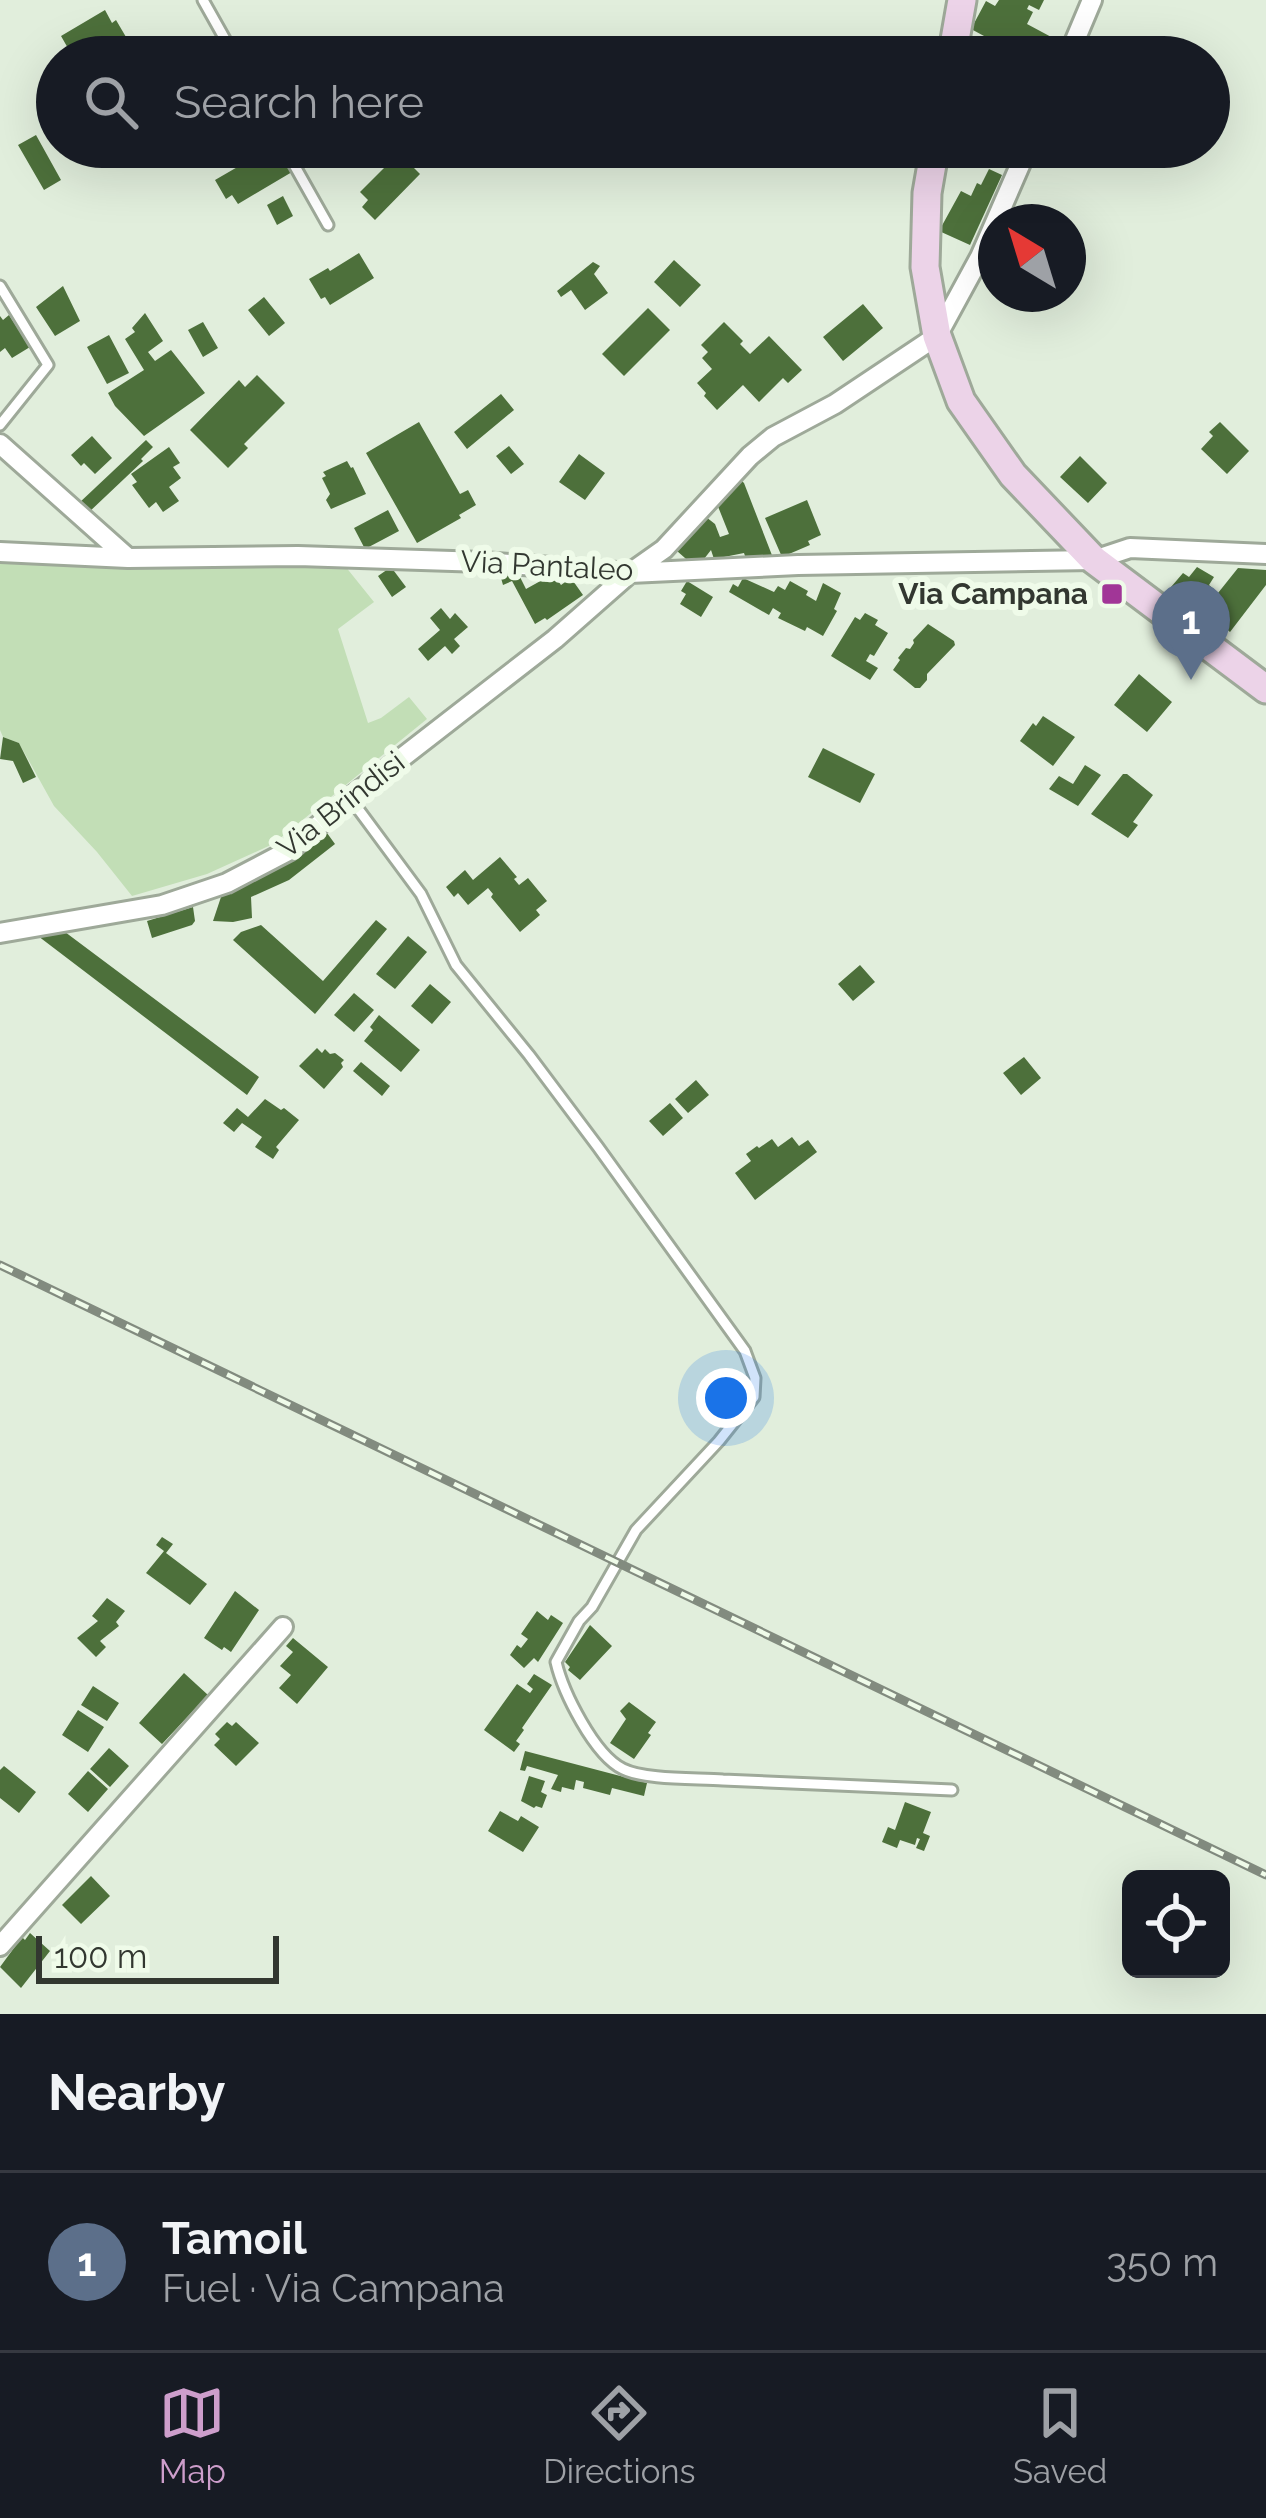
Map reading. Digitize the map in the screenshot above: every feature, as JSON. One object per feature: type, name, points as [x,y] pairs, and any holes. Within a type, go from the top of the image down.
[{"type":"main road","points":[[956,36],[962,0]]},
{"type":"main road","points":[[931,168],[925,267],[937,336],[962,401],[1013,475],[1094,560],[1266,689]]},
{"type":"street","points":[[1077,36],[1092,0]]},
{"type":"street","points":[[937,336],[980,257],[1019,168]]},
{"type":"street","name":"Via Brindisi","points":[[0,933],[162,905],[227,883],[290,850],[664,549],[773,436],[835,404],[937,336]]},
{"type":"street","points":[[0,444],[128,558]]},
{"type":"street","name":"Via Pantaleo","points":[[0,552],[483,562],[630,573],[1094,560],[1130,548],[1266,554]]},
{"type":"street","points":[[0,1946],[283,1627]]},
{"type":"lane","points":[[203,0],[223,36]]},
{"type":"lane","points":[[296,168],[328,225]]},
{"type":"lane","points":[[0,286],[48,365],[0,425]]},
{"type":"lane","points":[[350,798],[421,894],[456,965],[635,1197],[745,1351],[755,1378],[754,1396],[719,1442],[636,1530],[556,1662],[576,1713],[608,1759],[626,1771],[952,1790]]},
{"type":"green space","points":[[0,561],[341,561],[374,602],[338,629],[368,723],[409,697],[427,719],[273,844],[207,874],[132,896],[54,806],[19,743],[3,737],[0,730]]},
{"type":"building","points":[[999,0],[1044,0],[1039,10],[1029,5],[1027,9],[1033,12],[1027,24],[1049,36],[984,36],[971,29],[986,1],[995,6]]},
{"type":"building","points":[[105,10],[125,36],[61,36]]},
{"type":"building","points":[[36,135],[36,168],[54,168],[61,180],[44,190],[18,145]]},
{"type":"building","points":[[236,168],[290,168],[292,172],[238,204],[232,195],[226,199],[215,180]]},
{"type":"building","points":[[384,168],[414,168],[420,174],[375,220],[362,207],[368,200],[360,192]]},
{"type":"building","points":[[989,169],[1002,175],[989,204],[978,204],[978,228],[970,245],[939,231],[961,191],[971,196],[977,183],[981,185]]},
{"type":"building","points":[[283,196],[293,216],[277,225],[267,205]]},
{"type":"building","points":[[359,253],[374,278],[330,305],[325,297],[321,299],[309,279]]},
{"type":"building","points":[[674,260],[701,285],[680,307],[654,282]]},
{"type":"building","points":[[593,262],[600,266],[594,274],[608,293],[585,310],[571,290],[561,297],[557,291]]},
{"type":"building","points":[[63,286],[80,321],[55,336],[36,307]]},
{"type":"building","points":[[264,297],[285,323],[269,336],[248,310]]},
{"type":"building","points":[[863,304],[883,328],[843,361],[823,337]]},
{"type":"building","points":[[648,308],[670,330],[624,376],[602,354]]},
{"type":"building","points":[[145,313],[163,341],[148,352],[155,361],[171,350],[205,393],[144,436],[108,393],[144,370],[125,339],[135,332],[132,328]]},
{"type":"building","points":[[9,315],[30,347],[12,358],[5,348],[0,352],[0,316],[3,320]]},
{"type":"building","points":[[203,322],[218,348],[203,357],[188,330]]},
{"type":"building","points":[[724,322],[750,354],[769,336],[802,370],[788,383],[783,378],[759,402],[743,385],[717,410],[697,383],[712,369],[702,358],[708,352],[701,345]]},
{"type":"building","points":[[109,335],[129,373],[107,384],[87,347]]},
{"type":"building","points":[[257,375],[285,403],[244,444],[248,448],[228,468],[190,430],[239,380],[245,387]]},
{"type":"building","points":[[501,394],[514,410],[467,449],[454,432]]},
{"type":"building","points":[[419,422],[460,494],[468,490],[476,505],[417,543],[366,453]]},
{"type":"building","points":[[1220,422],[1249,451],[1227,474],[1201,449]]},
{"type":"building","points":[[92,436],[112,458],[95,474],[71,455]]},
{"type":"building","points":[[146,440],[153,447],[143,461],[87,514],[78,504]]},
{"type":"building","points":[[509,446],[524,464],[511,474],[496,456]]},
{"type":"building","points":[[169,447],[180,463],[173,467],[181,478],[169,487],[179,501],[163,512],[156,502],[149,508],[132,485],[137,482],[131,474]]},
{"type":"building","points":[[579,454],[605,473],[585,500],[559,482]]},
{"type":"building","points":[[1080,456],[1107,483],[1088,503],[1060,477]]},
{"type":"building","points":[[347,461],[366,494],[331,509],[323,472]]},
{"type":"building","points":[[739,478],[775,563],[747,562],[744,553],[714,559],[711,550],[693,565],[677,551],[706,517],[720,537],[729,534],[717,504]]},
{"type":"building","points":[[807,500],[821,535],[782,557],[765,518]]},
{"type":"building","points":[[388,510],[399,531],[365,549],[354,528]]},
{"type":"building","points":[[391,567],[406,587],[392,597],[378,576]]},
{"type":"building","points":[[1197,567],[1214,577],[1209,585],[1218,593],[1238,568],[1266,570],[1266,585],[1230,632],[1171,587],[1183,573],[1189,577]]},
{"type":"building","points":[[508,570],[517,571],[526,589],[553,574],[561,585],[571,578],[583,595],[535,624],[512,581],[503,585],[501,578]]},
{"type":"building","points":[[743,578],[774,592],[778,586],[785,590],[790,581],[816,601],[823,583],[841,593],[837,611],[823,636],[807,627],[805,631],[778,618],[781,613],[773,608],[769,615],[729,592]]},
{"type":"building","points":[[687,581],[713,597],[701,617],[680,604]]},
{"type":"building","points":[[441,608],[450,619],[455,613],[468,627],[454,639],[460,646],[452,654],[445,646],[428,661],[418,649],[440,630],[430,618]]},
{"type":"building","points":[[865,613],[888,633],[866,661],[878,668],[870,680],[831,656],[855,617],[860,620]]},
{"type":"building","points":[[928,624],[955,645],[920,688],[915,688],[893,670]]},
{"type":"building","points":[[1139,674],[1172,702],[1147,732],[1114,705]]},
{"type":"building","points":[[1043,716],[1075,737],[1053,766],[1020,741]]},
{"type":"building","points":[[3,737],[19,743],[36,777],[23,783],[13,761],[0,759]]},
{"type":"building","points":[[823,748],[875,774],[860,803],[808,777]]},
{"type":"building","points":[[1085,765],[1101,775],[1078,806],[1049,789],[1059,776],[1073,784]]},
{"type":"building","points":[[1123,774],[1153,795],[1133,822],[1138,825],[1128,838],[1091,814]]},
{"type":"building","points":[[327,833],[335,844],[289,880],[251,897],[252,918],[213,921],[222,894],[287,862]]},
{"type":"building","points":[[500,857],[519,885],[528,878],[547,901],[536,910],[540,915],[520,932],[488,888],[468,905],[446,887],[465,870],[473,880]]},
{"type":"building","points":[[193,907],[192,925],[152,938],[147,921]]},
{"type":"building","points":[[376,920],[387,929],[315,1014],[233,940],[261,925],[323,981]]},
{"type":"building","points":[[65,932],[259,1077],[247,1095],[38,936]]},
{"type":"building","points":[[408,936],[427,952],[395,989],[376,974]]},
{"type":"building","points":[[860,965],[875,982],[853,1001],[838,984]]},
{"type":"building","points":[[430,984],[451,1002],[432,1024],[411,1006]]},
{"type":"building","points":[[354,993],[374,1010],[354,1032],[334,1015]]},
{"type":"building","points":[[379,1015],[420,1050],[401,1072],[364,1041]]},
{"type":"building","points":[[317,1048],[344,1060],[324,1089],[299,1066]]},
{"type":"building","points":[[1024,1057],[1041,1078],[1021,1095],[1003,1073]]},
{"type":"building","points":[[361,1062],[390,1086],[382,1096],[353,1071]]},
{"type":"building","points":[[696,1080],[709,1095],[688,1113],[675,1099]]},
{"type":"building","points":[[265,1099],[299,1120],[276,1147],[279,1150],[273,1159],[255,1147],[262,1137],[242,1123],[234,1132],[223,1123],[237,1108],[248,1117]]},
{"type":"building","points":[[670,1103],[683,1118],[663,1136],[649,1121]]},
{"type":"building","points":[[792,1137],[799,1146],[808,1140],[817,1152],[755,1200],[735,1173],[751,1161],[746,1154],[772,1139],[778,1147]]},
{"type":"building","points":[[162,1537],[173,1544],[166,1553],[207,1584],[190,1605],[146,1573],[164,1551],[156,1545]]},
{"type":"building","points":[[235,1591],[259,1610],[231,1652],[204,1638]]},
{"type":"building","points":[[107,1598],[125,1611],[116,1622],[119,1626],[100,1641],[106,1647],[96,1657],[77,1638],[98,1621],[92,1616]]},
{"type":"building","points":[[537,1611],[563,1623],[538,1662],[534,1658],[524,1668],[510,1655],[528,1639],[521,1634]]},
{"type":"building","points":[[590,1625],[612,1646],[580,1680],[565,1662]]},
{"type":"building","points":[[293,1638],[328,1667],[297,1704],[279,1688],[291,1675],[280,1666],[293,1652],[286,1646]]},
{"type":"building","points":[[184,1673],[208,1695],[162,1744],[139,1723]]},
{"type":"building","points":[[534,1674],[552,1685],[522,1728],[514,1752],[484,1730],[517,1684],[530,1693],[533,1689],[527,1684]]},
{"type":"building","points":[[93,1686],[119,1703],[107,1721],[81,1705]]},
{"type":"building","points":[[629,1702],[656,1722],[634,1759],[610,1743],[626,1719],[620,1711]]},
{"type":"building","points":[[78,1710],[104,1727],[88,1752],[62,1735]]},
{"type":"building","points":[[227,1722],[232,1726],[236,1722],[259,1743],[236,1766],[214,1745],[220,1739],[215,1734]]},
{"type":"building","points":[[109,1748],[129,1766],[110,1787],[90,1769]]},
{"type":"building","points":[[525,1751],[647,1783],[644,1796],[612,1788],[610,1795],[583,1788],[584,1782],[576,1780],[574,1790],[551,1789],[558,1775],[527,1766],[520,1770]]},
{"type":"building","points":[[4,1766],[36,1792],[19,1813],[0,1798]]},
{"type":"building","points":[[88,1771],[108,1789],[88,1812],[68,1794]]},
{"type":"building","points":[[529,1776],[545,1781],[542,1808],[521,1801]]},
{"type":"building","points":[[905,1802],[931,1812],[923,1833],[930,1836],[924,1851],[916,1848],[917,1838],[915,1845],[900,1840],[897,1848],[882,1842],[888,1827],[895,1830]]},
{"type":"building","points":[[500,1811],[539,1827],[523,1852],[488,1831]]},
{"type":"building","points":[[91,1876],[110,1896],[81,1924],[62,1905]]},
{"type":"building","points":[[30,1933],[50,1951],[21,1988],[0,1967]]},
{"type":"railway","points":[[0,1265],[1266,1875]]},
{"type":"place","name":"Via Campana","points":[[1112,594]]},
{"type":"place","name":"Tamoil","points":[[1191,680]]}]
